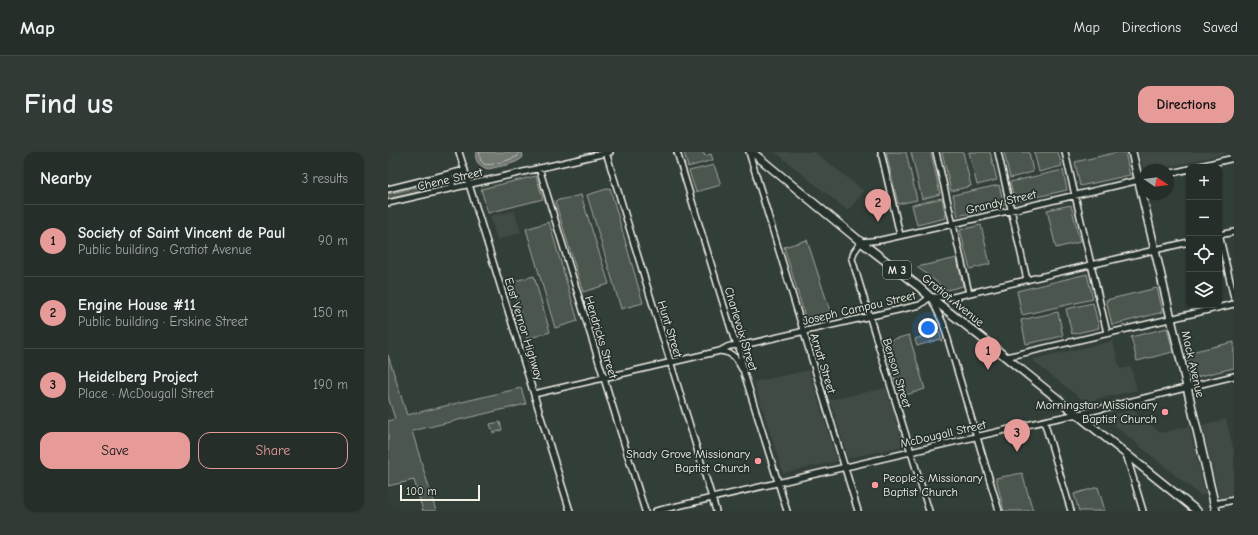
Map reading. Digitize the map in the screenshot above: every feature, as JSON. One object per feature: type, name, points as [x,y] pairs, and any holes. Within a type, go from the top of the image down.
[{"type":"main road","name":"Gratiot Avenue","points":[[752,152],[1197,511]]},
{"type":"main road","name":"Mack Avenue","points":[[1132,152],[1138,169]]},
{"type":"main road","name":"Mack Avenue","points":[[1146,200],[1155,250],[1216,508]]},
{"type":"street","name":"East Vernor Highway","points":[[459,152],[570,511]]},
{"type":"street","name":"Chene Street","points":[[388,203],[607,152]]},
{"type":"street","name":"Hunt Street","points":[[607,152],[716,511]]},
{"type":"street","name":"Charlevoix Street","points":[[677,152],[734,339],[739,346],[744,373],[787,511]]},
{"type":"street","name":"Arndt Street","points":[[749,152],[858,511]]},
{"type":"street","points":[[881,152],[900,235]]},
{"type":"street","points":[[936,152],[970,293]]},
{"type":"street","points":[[998,152],[1027,280]]},
{"type":"street","points":[[1065,152],[1107,333]]},
{"type":"street","points":[[1211,164],[1234,158]]},
{"type":"street","name":"Hendricks Street","points":[[539,168],[645,511]]},
{"type":"street","name":"Chene Street","points":[[388,189],[465,170]]},
{"type":"street","points":[[1174,173],[1186,170]]},
{"type":"street","points":[[447,175],[453,181],[450,189]]},
{"type":"street","name":"Grandy Street","points":[[862,242],[881,240],[1138,181]]},
{"type":"street","points":[[1222,234],[1234,232]]},
{"type":"street","points":[[1219,236],[1234,298]]},
{"type":"street","name":"Benson Street","points":[[862,242],[854,252],[852,259],[929,511]]},
{"type":"street","name":"Joseph Campau Street","points":[[534,394],[720,351],[728,346],[739,346],[920,305],[930,297],[953,297],[1186,243]]},
{"type":"street","points":[[930,297],[943,323],[999,511]]},
{"type":"street","points":[[1006,357],[1234,304]]},
{"type":"street","points":[[720,351],[728,352],[734,355],[744,373]]},
{"type":"street","name":"McDougall Street","points":[[656,511],[1234,376]]},
{"type":"street","points":[[1044,421],[1072,511]]},
{"type":"street","points":[[1125,453],[1143,511]]},
{"type":"street","points":[[1216,508],[1234,500]]},
{"type":"shaded area","points":[[684,152],[703,152],[705,156],[711,154],[713,160],[688,167]]},
{"type":"shaded area","points":[[775,152],[815,152],[864,191],[848,211]]},
{"type":"shaded area","points":[[886,152],[906,152],[917,200],[898,204]]},
{"type":"shaded area","points":[[911,152],[931,152],[940,194],[922,199]]},
{"type":"shaded area","points":[[942,152],[963,152],[971,186],[951,191]]},
{"type":"shaded area","points":[[969,152],[990,152],[997,180],[977,185]]},
{"type":"shaded area","points":[[1004,152],[1029,152],[1033,172],[1010,178]]},
{"type":"shaded area","points":[[1034,152],[1058,152],[1062,166],[1039,172]]},
{"type":"shaded area","points":[[1118,152],[1125,152],[1130,175],[1080,186],[1075,162]]},
{"type":"shaded area","points":[[1139,152],[1231,152],[1174,166],[1174,164],[1142,164]]},
{"type":"shaded area","points":[[714,165],[721,185],[696,192],[689,171]]},
{"type":"shaded area","points":[[1063,170],[1067,190],[1015,202],[1010,182]]},
{"type":"shaded area","points":[[536,176],[543,199],[488,213],[481,189]]},
{"type":"shaded area","points":[[448,180],[450,183],[449,185],[388,199],[388,194]]},
{"type":"shaded area","points":[[999,185],[1004,205],[958,216],[953,195]]},
{"type":"shaded area","points":[[610,188],[643,303],[621,309],[587,195]]},
{"type":"shaded area","points":[[581,195],[609,284],[583,292],[555,201]]},
{"type":"shaded area","points":[[942,198],[946,218],[917,225],[912,205]]},
{"type":"shaded area","points":[[1071,205],[1080,242],[1056,248],[1047,210]]},
{"type":"shaded area","points":[[514,211],[521,232],[497,240],[490,216]]},
{"type":"shaded area","points":[[549,222],[578,321],[555,328],[526,229]]},
{"type":"shaded area","points":[[981,225],[990,264],[970,269],[960,230]]},
{"type":"shaded area","points":[[807,240],[832,317],[807,323],[784,247]]},
{"type":"shaded area","points":[[957,258],[963,286],[947,290],[917,267]]},
{"type":"shaded area","points":[[1087,274],[1093,299],[1022,315],[1017,291]]},
{"type":"shaded area","points":[[534,276],[550,332],[527,339],[511,282]]},
{"type":"shaded area","points":[[1157,288],[1163,312],[1112,325],[1106,300]]},
{"type":"shaded area","points":[[1093,303],[1099,328],[1072,334],[1066,309]]},
{"type":"shaded area","points":[[1058,312],[1063,336],[1026,344],[1021,320]]},
{"type":"shaded area","points":[[1167,328],[1173,352],[1137,361],[1131,337]]},
{"type":"shaded area","points":[[939,331],[942,341],[940,339],[917,346],[915,339]]},
{"type":"shaded area","points":[[909,335],[925,389],[900,397],[884,342]]},
{"type":"shaded area","points":[[1113,341],[1120,369],[1131,367],[1137,390],[1085,402],[1033,361],[1034,359]]},
{"type":"shaded area","points":[[1234,342],[1234,368],[1192,378],[1186,353]]},
{"type":"shaded area","points":[[388,355],[407,415],[521,388],[526,404],[412,431],[436,511],[423,511],[414,480],[388,486],[388,421],[395,419],[388,397]]},
{"type":"shaded area","points":[[809,370],[837,461],[783,473],[754,382]]},
{"type":"shaded area","points":[[886,388],[904,446],[848,458],[830,400]]},
{"type":"shaded area","points":[[1132,410],[1161,433],[1189,426],[1206,494],[1201,496],[1104,417]]},
{"type":"shaded area","points":[[1226,419],[1234,452],[1234,496],[1220,499],[1202,425]]},
{"type":"shaded area","points":[[500,422],[502,430],[493,433],[490,424]]},
{"type":"shaded area","points":[[1022,473],[1033,511],[1004,511],[996,478]]},
{"type":"shaded area","points":[[1098,487],[1105,511],[1079,511],[1074,494]]},
{"type":"water","points":[[476,152],[522,152],[523,157],[512,164],[489,169],[478,164]]},
{"type":"place","name":"Engine House #11","points":[[878,222]]},
{"type":"place","name":"Society of Saint Vincent de Paul","points":[[988,370]]},
{"type":"place","name":"Morningstar Missionary Baptist Church","points":[[1165,412]]},
{"type":"place","name":"Heidelberg Project","points":[[1017,452]]},
{"type":"place","name":"Shady Grove Missionary Baptist Church","points":[[758,461]]},
{"type":"place","name":"People's Missionary Baptist Church","points":[[875,485]]}]
